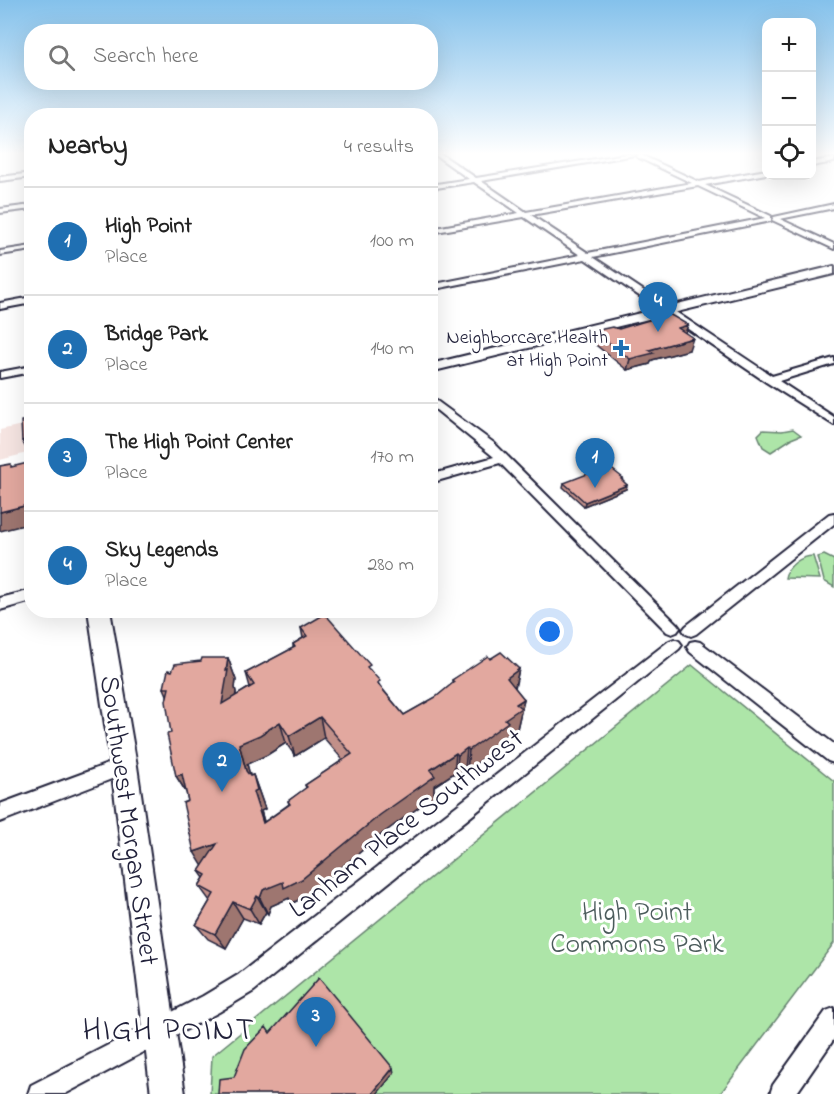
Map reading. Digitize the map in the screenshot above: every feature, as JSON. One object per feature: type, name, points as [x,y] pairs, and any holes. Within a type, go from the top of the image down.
[{"type":"main road","points":[[438,366],[834,270]]},
{"type":"main road","name":"Southwest Morgan Street","points":[[100,618],[124,766],[161,1030]]},
{"type":"main road","points":[[155,1094],[161,1030]]},
{"type":"main road","points":[[161,1030],[168,1094]]},
{"type":"street","points":[[511,205],[834,422]]},
{"type":"street","points":[[438,230],[576,205]]},
{"type":"street","points":[[744,205],[834,247]]},
{"type":"street","points":[[438,286],[834,206]]},
{"type":"street","points":[[0,211],[24,208]]},
{"type":"street","points":[[0,253],[24,249]]},
{"type":"street","points":[[0,306],[24,302]]},
{"type":"street","points":[[770,380],[834,361]]},
{"type":"street","points":[[0,375],[24,370]]},
{"type":"street","points":[[438,406],[502,458],[680,640],[834,755]]},
{"type":"street","points":[[438,477],[502,458]]},
{"type":"street","points":[[680,640],[683,627],[691,630],[834,518]]},
{"type":"street","points":[[0,604],[24,597]]},
{"type":"street","name":"Lanham Place Southwest","points":[[40,1094],[211,1005],[246,983],[680,640]]},
{"type":"street","points":[[0,813],[124,766]]},
{"type":"street","points":[[782,1094],[834,1019]]},
{"type":"shaded area","points":[[24,425],[24,454],[0,460],[0,430]]},
{"type":"green space","points":[[793,429],[801,435],[771,452],[763,447],[758,435],[763,430]]},
{"type":"green space","points":[[824,555],[834,560],[834,587],[824,581],[818,557]]},
{"type":"green space","points":[[813,556],[820,579],[785,578],[795,562]]},
{"type":"green space","name":"High Point Commons Park","points":[[692,665],[834,781],[834,943],[720,1094],[210,1094],[212,1056]]},
{"type":"building","points":[[669,314],[688,325],[678,328],[693,338],[649,350],[654,353],[630,359],[594,331],[612,327],[619,329]]},
{"type":"building","points":[[24,420],[24,440],[22,441],[21,421]]},
{"type":"building","points":[[11,464],[11,467],[24,464],[24,506],[0,512],[0,466]]},
{"type":"building","points":[[608,466],[623,478],[621,479],[627,485],[585,502],[564,483]]},
{"type":"building","points":[[318,618],[329,618],[370,665],[367,667],[380,681],[377,683],[404,715],[436,697],[454,682],[452,680],[488,656],[490,659],[501,652],[519,669],[507,678],[524,699],[516,704],[521,708],[505,719],[508,722],[469,750],[467,748],[458,755],[456,753],[430,770],[435,776],[380,815],[302,879],[284,888],[283,882],[263,890],[260,898],[257,896],[250,909],[233,902],[215,934],[196,925],[214,894],[199,886],[206,875],[199,871],[217,844],[194,852],[183,803],[188,801],[182,774],[176,776],[167,734],[171,733],[166,701],[169,688],[164,688],[168,670],[172,671],[175,664],[201,661],[202,658],[228,658],[222,704],[254,685],[246,673],[295,647],[293,644],[307,636],[301,628]],"holes":[[[320,717],[352,754],[305,785],[307,787],[288,801],[290,804],[263,823],[253,792],[257,790],[253,775],[250,776],[246,771],[239,744],[260,735],[280,722],[289,736]]]},
{"type":"building","points":[[319,978],[393,1068],[372,1094],[218,1094],[219,1079],[234,1077],[245,1049],[266,1027],[270,1033]]},
{"type":"place","name":"Sky Legends","points":[[658,332]]},
{"type":"place","name":"Neighborcare Health at High Point","points":[[621,348]]},
{"type":"place","name":"High Point","points":[[595,488]]},
{"type":"place","name":"Bridge Park","points":[[222,792]]},
{"type":"place","name":"The High Point Center","points":[[316,1047]]},
{"type":"district","name":"HIGH POINT","points":[[169,1028]]}]
